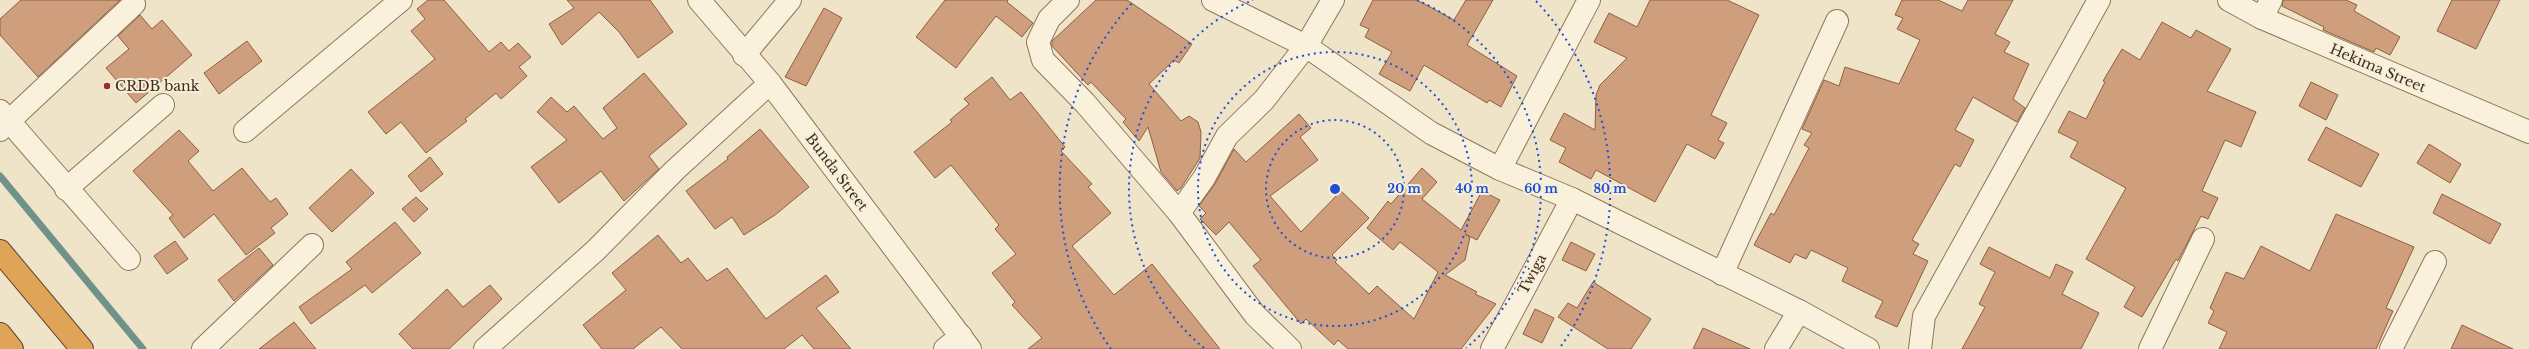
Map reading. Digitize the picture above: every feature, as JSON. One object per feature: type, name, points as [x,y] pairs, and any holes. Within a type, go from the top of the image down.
[{"type":"highway","points":[[0,251],[82,349]]},
{"type":"highway","points":[[0,334],[12,349]]},
{"type":"street","points":[[245,131],[401,0]]},
{"type":"street","name":"Bunda Street","points":[[699,0],[744,55],[770,83],[959,345]]},
{"type":"street","points":[[744,55],[790,0]]},
{"type":"street","points":[[1068,0],[1049,19],[1038,42],[1043,60],[1085,103],[1179,213],[1255,315],[1290,349]]},
{"type":"street","points":[[1213,0],[1306,46],[1431,133],[1500,168],[1572,199],[1799,311],[1868,349]]},
{"type":"street","points":[[1179,213],[1204,178],[1227,136],[1264,100],[1306,46],[1333,0]]},
{"type":"street","points":[[1500,168],[1589,0]]},
{"type":"street","points":[[1920,349],[1924,316],[2099,0]]},
{"type":"street","name":"Hekima Street","points":[[2229,0],[2267,9],[2529,132]]},
{"type":"street","points":[[129,259],[3,120],[134,4]]},
{"type":"street","points":[[1722,274],[1837,21]]},
{"type":"street","points":[[485,349],[596,250],[675,170],[770,83]]},
{"type":"street","points":[[66,188],[163,105]]},
{"type":"street","name":"Twiga","points":[[1492,349],[1572,199]]},
{"type":"street","points":[[2150,349],[2203,239]]},
{"type":"street","points":[[203,349],[312,246]]},
{"type":"street","points":[[2391,349],[2435,262]]},
{"type":"street","points":[[1776,349],[1799,311]]},
{"type":"building","points":[[21,0],[120,0],[38,77],[0,35],[0,19]]},
{"type":"building","points":[[428,0],[444,0],[489,52],[501,42],[509,51],[518,43],[531,57],[519,67],[527,76],[501,99],[496,93],[465,119],[467,121],[426,153],[401,122],[386,134],[368,112],[435,59],[411,31],[425,19],[417,9]]},
{"type":"building","points":[[567,0],[650,0],[673,32],[638,58],[619,32],[599,12],[562,45],[549,24],[574,8]]},
{"type":"building","points":[[945,0],[1008,0],[1007,2],[1033,23],[1022,37],[996,16],[956,68],[916,37]]},
{"type":"building","points":[[1096,0],[1127,0],[1192,44],[1179,63],[1174,60],[1149,84],[1181,121],[1189,116],[1198,122],[1201,132],[1200,158],[1181,188],[1177,191],[1161,172],[1148,127],[1139,141],[1123,122],[1126,119],[1091,82],[1088,85],[1052,46],[1052,41]]},
{"type":"building","points":[[1373,0],[1417,0],[1454,20],[1466,0],[1493,0],[1467,45],[1517,76],[1501,107],[1489,100],[1487,103],[1424,65],[1410,91],[1379,74],[1392,52],[1365,37],[1369,29],[1360,25]]},
{"type":"building","points":[[1650,0],[1727,0],[1759,15],[1711,115],[1727,123],[1718,140],[1724,143],[1715,159],[1687,144],[1655,202],[1596,170],[1591,179],[1559,162],[1566,148],[1550,140],[1564,113],[1595,130],[1596,95],[1600,85],[1627,58],[1594,42],[1609,13],[1637,27]]},
{"type":"building","points":[[1902,0],[1938,0],[1962,11],[1968,0],[2013,0],[1995,34],[2010,42],[2004,52],[2029,64],[2013,99],[2025,108],[2017,122],[1973,97],[1955,130],[1974,140],[1960,167],[1955,164],[1912,240],[1919,244],[1913,254],[1928,261],[1897,327],[1875,317],[1883,301],[1842,281],[1848,268],[1811,250],[1806,259],[1795,254],[1790,263],[1754,245],[1771,213],[1774,215],[1809,148],[1804,145],[1812,133],[1802,129],[1824,80],[1839,86],[1845,67],[1899,84],[1920,40],[1897,29],[1903,18],[1895,15]]},
{"type":"building","points":[[2283,0],[2346,0],[2357,5],[2354,11],[2400,37],[2390,55],[2376,48],[2374,52],[2323,30],[2324,27],[2282,6]]},
{"type":"building","points":[[2452,0],[2500,0],[2476,49],[2437,31]]},
{"type":"building","points":[[824,8],[842,18],[806,86],[785,77]]},
{"type":"building","points":[[140,15],[152,29],[162,20],[192,55],[136,103],[106,68],[129,49],[118,36]]},
{"type":"building","points":[[2162,22],[2191,38],[2196,30],[2231,49],[2207,91],[2256,112],[2241,147],[2225,140],[2202,191],[2218,198],[2208,219],[2201,216],[2178,261],[2176,259],[2142,317],[2124,307],[2135,287],[2086,259],[2126,188],[2070,157],[2078,142],[2058,132],[2069,111],[2086,119],[2105,82],[2103,81],[2122,49],[2140,60]]},
{"type":"building","points":[[247,41],[262,61],[219,94],[204,73]]},
{"type":"building","points":[[644,73],[687,124],[649,156],[659,169],[624,201],[601,171],[559,203],[531,167],[567,140],[537,112],[551,97],[567,112],[574,106],[603,139],[617,128],[603,108]]},
{"type":"building","points":[[992,77],[1010,100],[1021,92],[1065,147],[1061,151],[1092,184],[1088,187],[1111,213],[1072,246],[1114,295],[1152,264],[1220,349],[1028,349],[1042,338],[1012,305],[1015,302],[992,273],[1016,254],[995,229],[999,225],[951,165],[935,178],[914,152],[952,122],[950,120],[969,104],[964,99]]},
{"type":"building","points":[[2311,82],[2338,95],[2326,120],[2299,106]]},
{"type":"building","points":[[1299,114],[1311,128],[1300,137],[1318,160],[1270,196],[1301,232],[1341,191],[1369,218],[1332,255],[1337,260],[1335,262],[1369,294],[1377,286],[1414,319],[1438,272],[1400,242],[1393,250],[1367,228],[1388,201],[1391,204],[1422,168],[1437,182],[1422,199],[1461,230],[1482,191],[1500,200],[1477,240],[1465,234],[1470,237],[1465,260],[1445,275],[1477,292],[1475,294],[1496,304],[1461,349],[1348,349],[1338,340],[1334,345],[1306,319],[1301,324],[1253,266],[1261,260],[1229,222],[1216,235],[1200,219],[1206,213],[1199,206],[1215,184],[1234,149],[1246,162]]},
{"type":"building","points":[[2326,127],[2379,154],[2361,187],[2308,160]]},
{"type":"building","points":[[760,129],[809,187],[775,215],[744,235],[732,217],[715,229],[686,191],[728,159],[727,157]]},
{"type":"building","points":[[179,130],[199,151],[188,161],[213,191],[242,168],[270,202],[276,198],[288,214],[271,228],[275,233],[246,255],[214,214],[184,238],[169,218],[173,215],[133,171]]},
{"type":"building","points":[[2429,144],[2461,164],[2450,183],[2417,163]]},
{"type":"building","points":[[430,157],[443,174],[421,192],[408,176]]},
{"type":"building","points":[[351,169],[374,193],[332,232],[309,208]]},
{"type":"building","points":[[2442,194],[2501,224],[2490,244],[2433,213]]},
{"type":"building","points":[[416,197],[428,209],[414,222],[402,209]]},
{"type":"building","points":[[2336,214],[2414,247],[2386,308],[2393,311],[2376,349],[2219,349],[2227,332],[2208,323],[2214,311],[2210,308],[2226,272],[2244,279],[2261,246],[2310,271]]},
{"type":"building","points":[[395,222],[421,253],[372,293],[365,285],[311,324],[299,307],[352,269],[346,262]]},
{"type":"building","points":[[658,235],[681,263],[688,258],[707,281],[727,268],[766,319],[826,275],[839,292],[816,308],[851,349],[814,349],[802,335],[784,349],[682,349],[661,327],[633,349],[602,349],[583,325],[626,290],[612,273]]},
{"type":"building","points":[[175,241],[188,259],[167,274],[154,256]]},
{"type":"building","points":[[1571,242],[1595,254],[1586,271],[1562,260]]},
{"type":"building","points":[[1989,247],[2050,278],[2056,264],[2073,272],[2062,294],[2099,313],[2081,349],[1962,349],[1985,307],[1979,304],[1995,272],[1980,264]]},
{"type":"building","points":[[259,248],[273,265],[234,301],[218,280]]},
{"type":"building","points":[[1593,282],[1651,319],[1631,349],[1608,349],[1558,317],[1568,303],[1577,308]]},
{"type":"building","points":[[490,285],[502,299],[449,349],[413,349],[399,334],[447,289],[463,307]]},
{"type":"building","points":[[1535,309],[1554,318],[1542,343],[1523,334]]},
{"type":"building","points":[[294,322],[316,349],[259,349]]},
{"type":"building","points":[[2462,325],[2513,349],[2451,349]]},
{"type":"building","points":[[1703,328],[1750,349],[1693,349]]},
{"type":"waterway","points":[[0,176],[143,349]]},
{"type":"place","name":"CRDB bank","points":[[107,86]]}]
